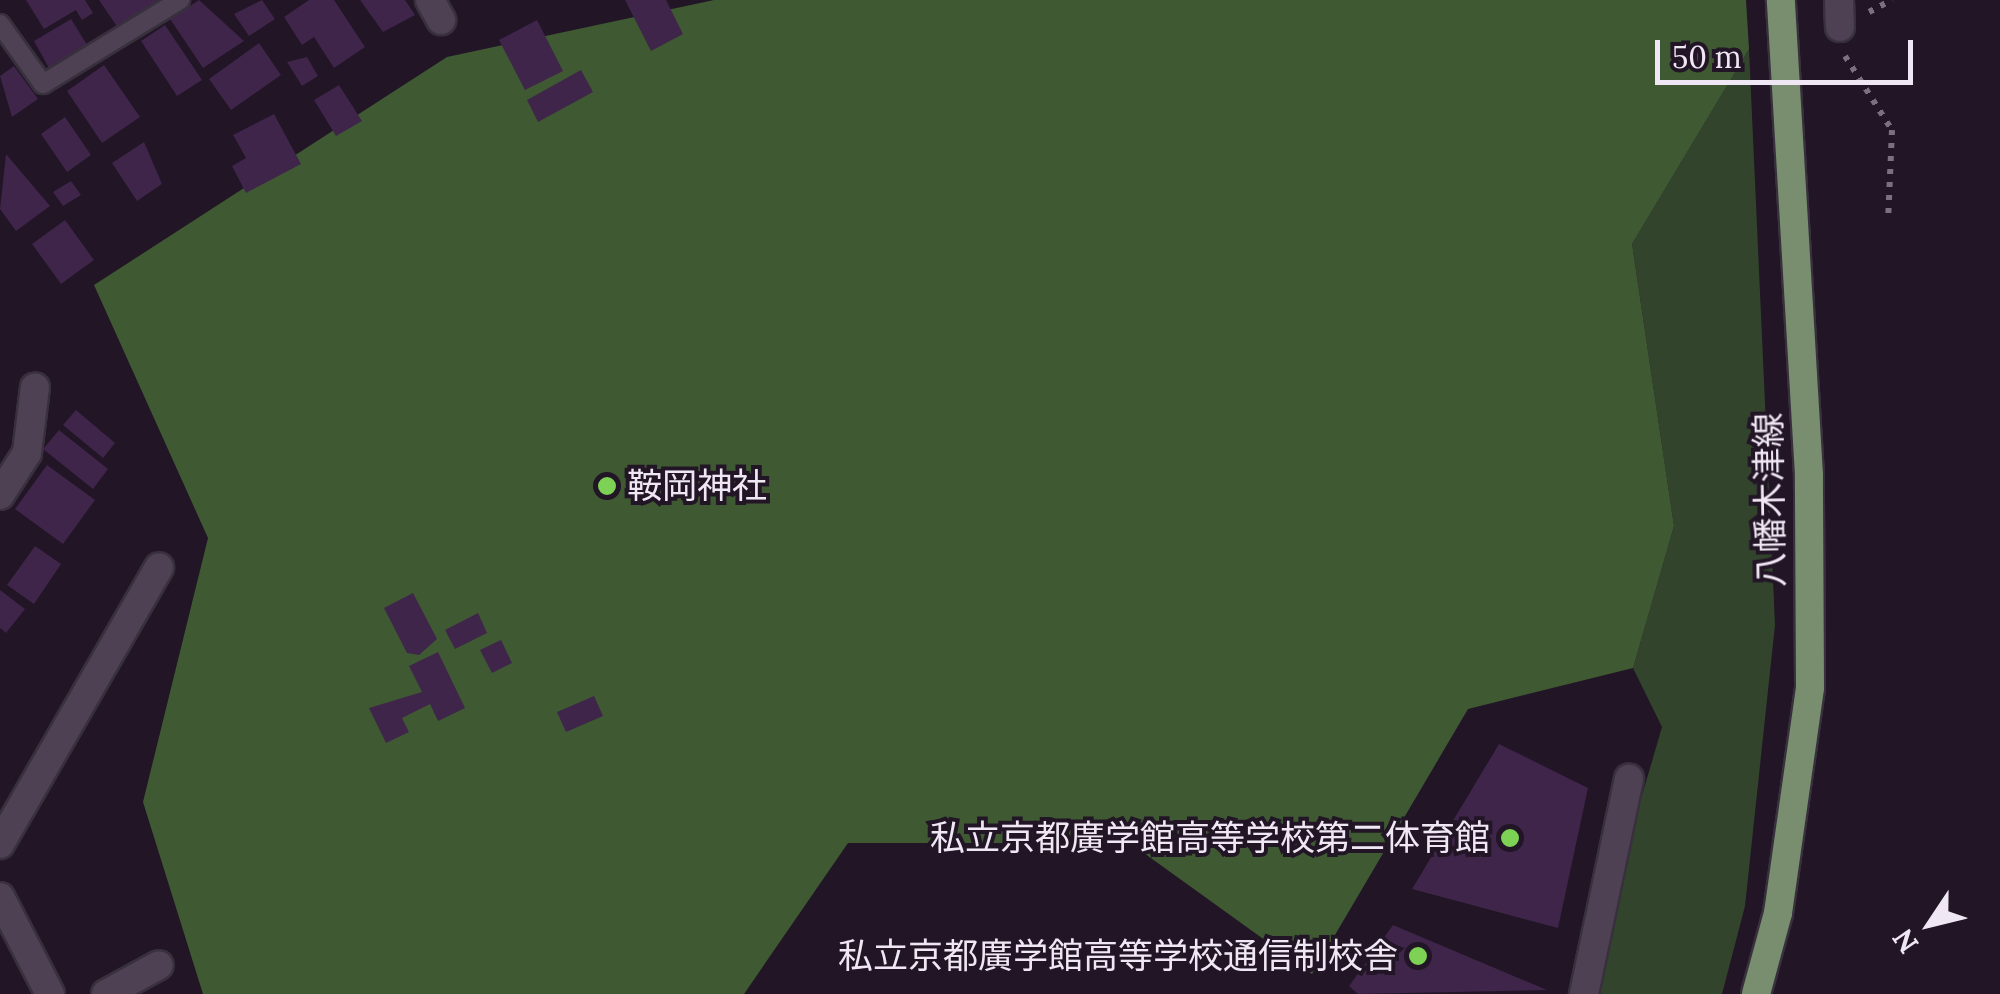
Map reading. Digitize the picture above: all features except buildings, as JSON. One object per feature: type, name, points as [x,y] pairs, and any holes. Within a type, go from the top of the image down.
[{"type":"main road","name":"八幡木津線","points":[[1756,994],[1778,912],[1810,687],[1809,475],[1781,0]]},
{"type":"street","points":[[0,495],[27,452],[35,387]]},
{"type":"street","points":[[1,840],[159,568]]},
{"type":"street","points":[[1584,994],[1630,779]]},
{"type":"street","points":[[0,897],[50,994]]},
{"type":"street","points":[[106,994],[159,966]]},
{"type":"lane","points":[[0,24],[43,84],[180,0]]},
{"type":"path","points":[[1888,220],[1892,130],[1846,57],[1840,13],[1892,0]]},
{"type":"green space","points":[[714,0],[1746,0],[1749,49],[1632,244],[1674,526],[1633,668],[1468,709],[1312,974],[1130,843],[848,843],[744,994],[203,994],[143,802],[208,538],[94,285],[447,57]]},
{"type":"green space","points":[[1749,49],[1775,625],[1745,906],[1722,994],[1598,994],[1610,905],[1662,727],[1633,668],[1674,526],[1632,244]]},
{"type":"place","name":"鞍岡神社","points":[[607,486]]},
{"type":"place","name":"私立京都廣学館高等学校第二体育館","points":[[1510,838]]},
{"type":"place","name":"私立京都廣学館高等学校通信制校舎","points":[[1418,956]]}]
